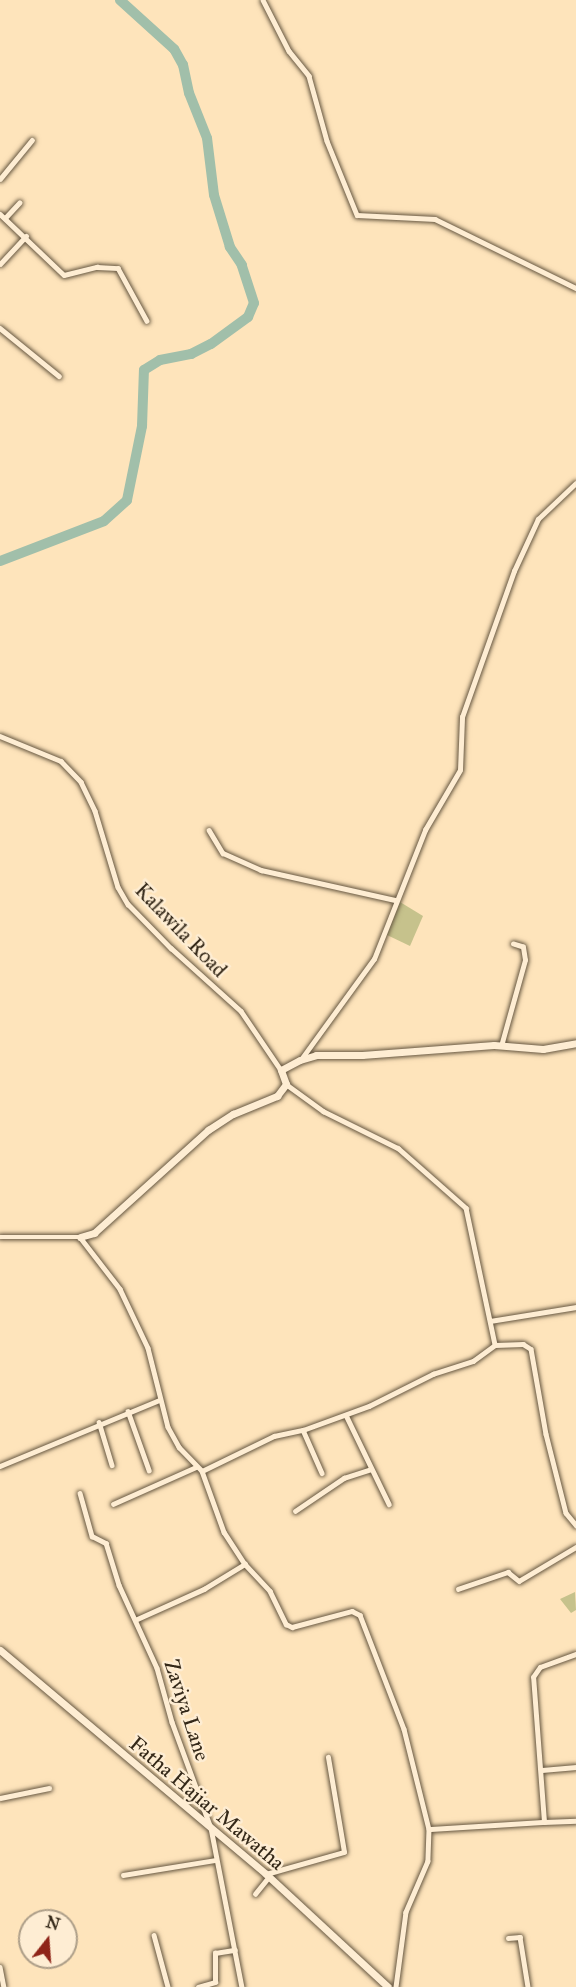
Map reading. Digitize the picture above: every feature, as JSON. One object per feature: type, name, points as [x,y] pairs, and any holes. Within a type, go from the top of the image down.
[{"type":"street","points":[[263,0],[289,51],[309,76],[327,141],[357,215],[435,219],[576,288]]},
{"type":"street","points":[[0,179],[32,140]]},
{"type":"street","points":[[5,218],[19,203]]},
{"type":"street","points":[[0,214],[26,236],[64,275],[96,267],[118,268],[147,321]]},
{"type":"street","points":[[0,264],[26,236]]},
{"type":"street","points":[[0,328],[59,376]]},
{"type":"street","points":[[300,1060],[311,1051],[374,960],[395,900],[424,830],[460,771],[462,717],[514,571],[533,527],[576,483]]},
{"type":"street","name":"Kalawila Road","points":[[0,736],[61,761],[81,782],[95,811],[118,887],[128,904],[171,948],[241,1011],[281,1070]]},
{"type":"street","points":[[209,830],[223,853],[261,870],[395,900]]},
{"type":"street","points":[[501,1046],[525,960],[523,946],[513,944]]},
{"type":"street","points":[[495,1346],[466,1208],[398,1148],[323,1111],[286,1084],[281,1070],[316,1055],[501,1046],[543,1049],[576,1043]]},
{"type":"street","points":[[0,1237],[80,1237],[94,1233],[208,1130],[233,1114],[277,1096],[286,1084]]},
{"type":"street","points":[[80,1237],[124,1296],[148,1348],[159,1400],[173,1437],[196,1467],[202,1471],[224,1532],[245,1564],[270,1591],[286,1624],[292,1627],[352,1611],[360,1615],[404,1729],[429,1829],[428,1861],[406,1912],[396,1987]]},
{"type":"street","points":[[490,1321],[576,1307]]},
{"type":"street","points":[[202,1471],[274,1436],[303,1430],[346,1415],[433,1374],[473,1361],[495,1346],[522,1344],[531,1349],[546,1434],[566,1513],[576,1525]]},
{"type":"street","points":[[0,1466],[99,1422],[159,1400]]},
{"type":"street","points":[[128,1411],[149,1470]]},
{"type":"street","points":[[346,1415],[390,1504]]},
{"type":"street","points":[[99,1422],[112,1465]]},
{"type":"street","points":[[303,1430],[322,1473]]},
{"type":"street","points":[[113,1504],[196,1467]]},
{"type":"street","points":[[296,1511],[344,1478],[371,1469]]},
{"type":"street","name":"Zaviya Lane","points":[[80,1493],[92,1536],[106,1543],[135,1620],[157,1668],[172,1722],[212,1828],[216,1860],[242,1987]]},
{"type":"street","points":[[458,1589],[508,1572],[519,1581],[576,1547]]},
{"type":"street","points":[[135,1620],[204,1589],[245,1564]]},
{"type":"street","name":"Fatha Hajiar Mawatha","points":[[0,1650],[267,1875],[388,1987]]},
{"type":"street","points":[[544,1822],[542,1770],[533,1677],[540,1667],[576,1654]]},
{"type":"street","points":[[255,1894],[267,1875],[344,1852],[328,1757]]},
{"type":"street","points":[[542,1770],[576,1767]]},
{"type":"street","points":[[0,1798],[50,1788]]},
{"type":"street","points":[[429,1829],[576,1821]]},
{"type":"street","points":[[123,1875],[216,1860]]},
{"type":"street","points":[[154,1935],[168,1987]]},
{"type":"street","points":[[508,1938],[520,1937],[528,1987]]},
{"type":"street","points":[[198,1987],[215,1982],[215,1953],[235,1950]]},
{"type":"street","points":[[0,1967],[4,1987]]},
{"type":"shaded area","points":[[400,902],[423,916],[410,946],[387,935]]},
{"type":"shaded area","points":[[575,1592],[576,1610],[571,1613],[560,1599]]},
{"type":"waterway","points":[[0,561],[104,521],[127,500],[142,426],[144,370],[160,360],[191,354],[211,344],[248,317],[254,303],[242,265],[230,247],[214,195],[207,138],[189,93],[183,65],[174,49],[120,0]]}]
